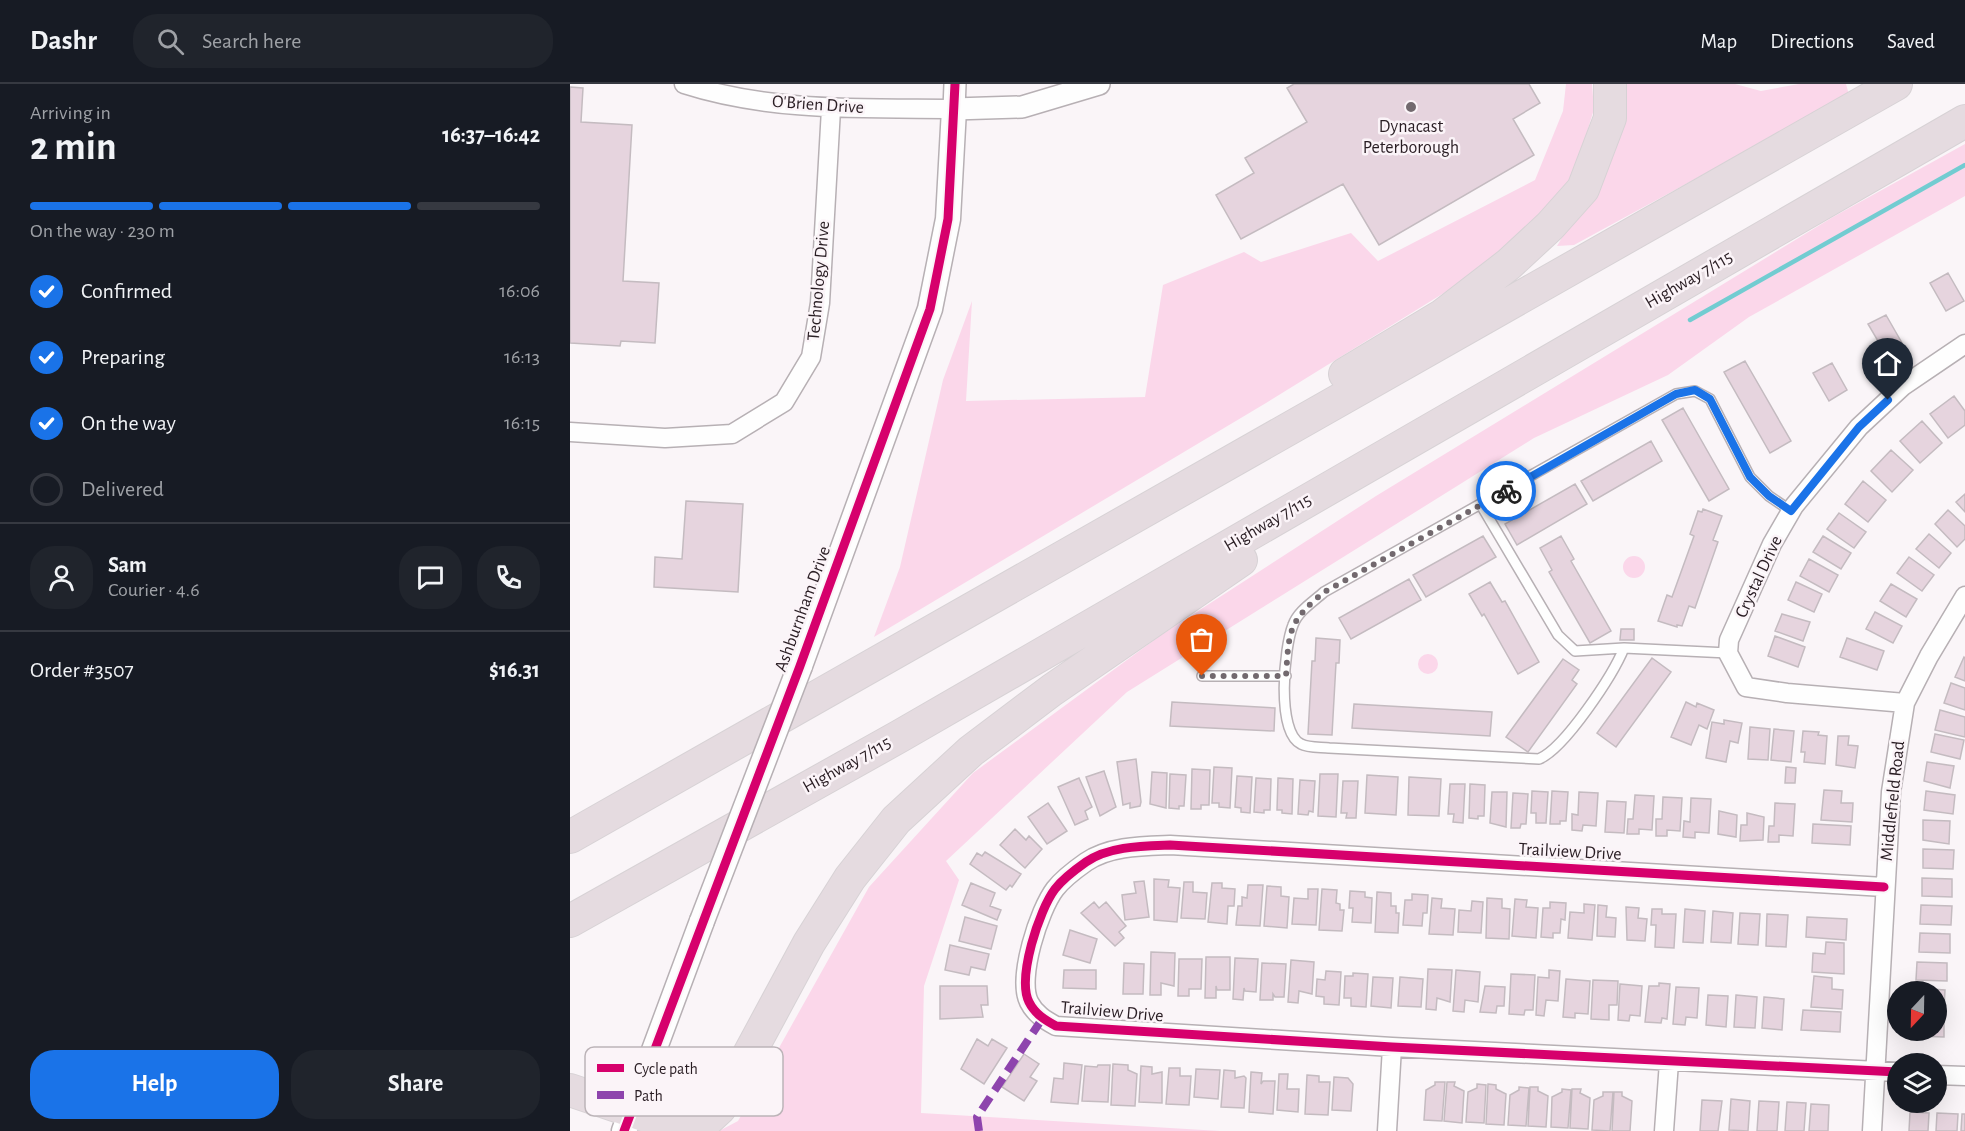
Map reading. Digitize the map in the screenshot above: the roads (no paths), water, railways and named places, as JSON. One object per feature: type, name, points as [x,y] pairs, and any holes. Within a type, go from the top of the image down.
[{"type":"highway","points":[[1175,495],[1210,462],[1297,404],[1443,315],[1509,264],[1550,226],[1583,189],[1610,118],[1610,84]]},
{"type":"highway","points":[[570,837],[1896,84]]},
{"type":"highway","name":"Highway 7/115","points":[[570,921],[900,736],[1965,121]]},
{"type":"highway","points":[[755,1047],[809,943],[850,878],[896,820],[971,751],[1052,690],[1305,517],[1442,437],[1510,383]]},
{"type":"highway","points":[[570,1090],[585,1098]]},
{"type":"highway","points":[[628,1122],[690,1124],[714,1116]]},
{"type":"main road","name":"Ashburnham Drive","points":[[656,1047],[800,666],[930,309],[948,219],[954,109]]},
{"type":"street","name":"O'Brien Drive","points":[[684,84],[723,97],[831,109],[954,109]]},
{"type":"street","name":"Ashburnham Drive","points":[[954,109],[955,84]]},
{"type":"street","points":[[954,109],[1022,107],[1099,84]]},
{"type":"street","name":"Technology Drive","points":[[570,432],[665,438],[732,434],[784,402],[811,357],[820,303],[831,109]]},
{"type":"street","name":"Crystal Drive","points":[[1728,653],[1729,640],[1772,544],[1791,511],[1868,419],[1903,386],[1965,344]]},
{"type":"street","name":"Middlefield Road","points":[[1872,1131],[1891,792],[1905,703],[1929,656],[1965,596]]},
{"type":"street","points":[[1728,653],[1746,687],[1786,693],[1905,703]]},
{"type":"street","name":"Trailview Drive","points":[[1884,887],[1170,844],[1129,846],[1088,861],[1055,889],[1036,926],[1027,964],[1028,1000],[1042,1018],[1056,1026],[1392,1047],[1887,1072]]},
{"type":"street","points":[[1387,1131],[1392,1047]]},
{"type":"street","points":[[1664,1131],[1669,1062]]},
{"type":"street","points":[[1947,1075],[1965,1076]]},
{"type":"lane","points":[[1624,648],[1616,668],[1555,750],[1539,759],[1424,754],[1301,744],[1291,734],[1286,723],[1284,702],[1289,637],[1293,624],[1304,609],[1324,592],[1676,394],[1695,390],[1710,399],[1750,477],[1769,496],[1791,511]]},
{"type":"lane","points":[[1481,505],[1558,635],[1575,651],[1624,648],[1728,653]]},
{"type":"lane","points":[[1202,676],[1286,676]]},
{"type":"waterway","points":[[1690,320],[1965,165]]},
{"type":"place","name":"Dynacast Peterborough","points":[[1411,107]]}]
